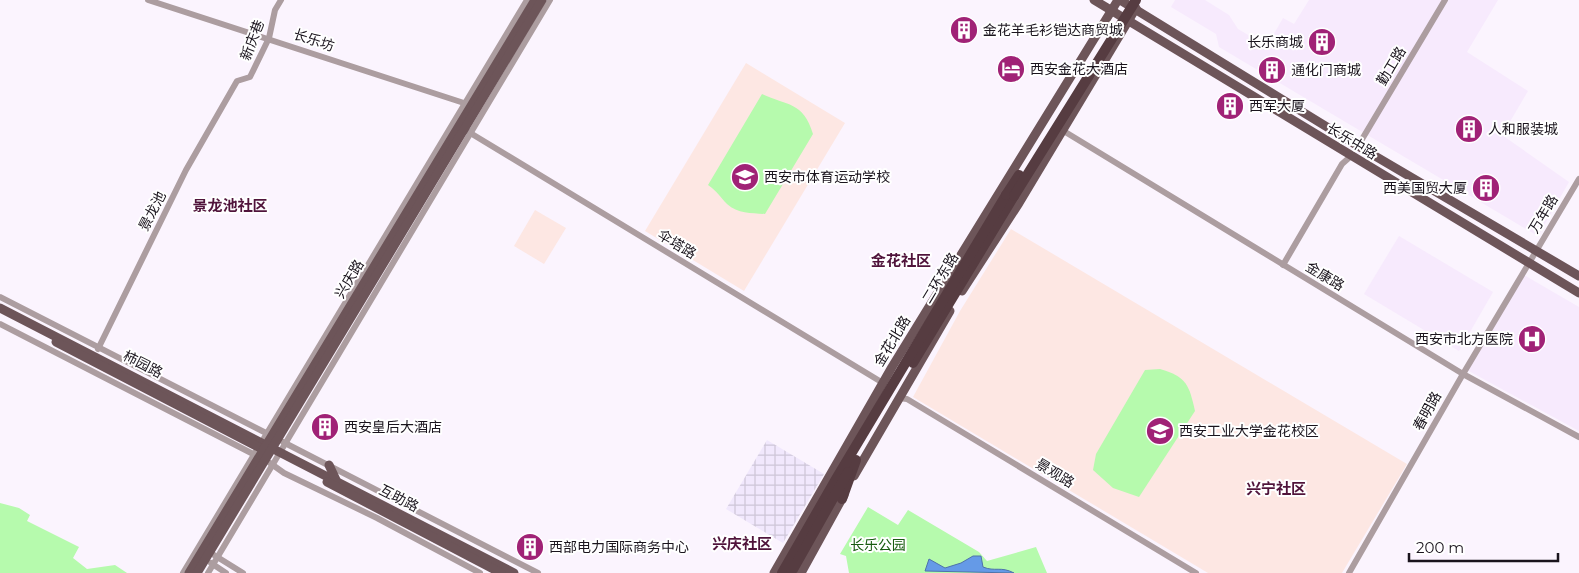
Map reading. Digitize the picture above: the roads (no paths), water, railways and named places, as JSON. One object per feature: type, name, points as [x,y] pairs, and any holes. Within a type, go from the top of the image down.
[{"type":"highway","name":"二环东路","points":[[782,573],[800,549],[1128,0]]},
{"type":"highway","name":"二环东路","points":[[853,458],[992,233],[1010,196],[1135,4]]},
{"type":"highway","points":[[990,209],[1010,196]]},
{"type":"highway","points":[[992,233],[1010,218]]},
{"type":"highway","points":[[821,493],[853,458]]},
{"type":"highway","points":[[842,499],[853,458]]},
{"type":"highway","name":"二环东路","points":[[791,573],[800,549]]},
{"type":"main road","name":"兴庆路","points":[[464,129],[468,104],[534,0]]},
{"type":"main road","name":"兴庆路","points":[[198,573],[268,448],[542,0]]},
{"type":"main road","name":"长乐中路","points":[[1094,0],[1579,293]]},
{"type":"main road","name":"长乐中路","points":[[1119,0],[1135,4],[1358,146],[1579,276]]},
{"type":"main road","name":"金花北路","points":[[774,573],[883,383],[1119,0]]},
{"type":"main road","points":[[800,573],[899,398],[1129,21],[1135,4],[1140,0]]},
{"type":"main road","name":"柿园路","points":[[0,308],[97,351],[268,448]]},
{"type":"main road","name":"柿园路","points":[[0,314],[268,448]]},
{"type":"main road","name":"互助路","points":[[268,448],[514,573]]},
{"type":"main road","name":"互助路","points":[[268,448],[501,573]]},
{"type":"main road","points":[[329,465],[336,481]]},
{"type":"main road","name":"兴庆路","points":[[189,573],[207,554]]},
{"type":"street","name":"长乐坊","points":[[148,0],[468,104]]},
{"type":"street","name":"新庆巷","points":[[237,81],[250,77],[269,38],[275,10],[281,0]]},
{"type":"street","points":[[183,573],[207,554],[527,0]]},
{"type":"street","points":[[268,448],[464,129],[550,0]]},
{"type":"street","name":"勤工路","points":[[1358,146],[1445,0]]},
{"type":"street","name":"景龙池","points":[[97,351],[186,170],[237,81]]},
{"type":"street","name":"伞塔路","points":[[464,129],[883,383]]},
{"type":"street","name":"金康路","points":[[1062,130],[1463,374],[1579,437]]},
{"type":"street","points":[[1284,265],[1342,164],[1351,156]]},
{"type":"street","name":"万年路","points":[[1528,263],[1579,179]]},
{"type":"street","name":"春明路","points":[[1349,573],[1528,263]]},
{"type":"street","points":[[0,297],[97,351]]},
{"type":"street","points":[[0,324],[268,448],[329,465],[538,573]]},
{"type":"street","name":"景观路","points":[[899,398],[907,398],[1196,573]]},
{"type":"street","points":[[268,448],[284,473],[377,518],[480,573]]},
{"type":"street","points":[[207,554],[208,573]]},
{"type":"street","points":[[207,554],[226,573]]},
{"type":"street","points":[[207,554],[243,573]]},
{"type":"water","points":[[973,556],[981,556],[983,567],[1014,573],[925,571],[929,559],[945,568],[961,563]]},
{"type":"place","name":"金花羊毛衫铠达商贸城","points":[[964,30]]},
{"type":"place","name":"长乐商城","points":[[1322,42]]},
{"type":"place","name":"西安金花大酒店","points":[[1011,69]]},
{"type":"place","name":"通化门商城","points":[[1272,70]]},
{"type":"place","name":"西军大厦","points":[[1230,106]]},
{"type":"place","name":"人和服装城","points":[[1469,129]]},
{"type":"place","name":"西安市体育运动学校","points":[[745,177]]},
{"type":"place","name":"西美国贸大厦","points":[[1486,188]]},
{"type":"place","name":"西安市北方医院","points":[[1532,339]]},
{"type":"place","name":"西安皇后大酒店","points":[[325,427]]},
{"type":"place","name":"西安工业大学金花校区","points":[[1160,431]]},
{"type":"place","name":"西部电力国际商务中心","points":[[530,547]]},
{"type":"district","name":"景龙池社区","points":[[230,206]]},
{"type":"district","name":"金花社区","points":[[901,261]]},
{"type":"district","name":"兴宁社区","points":[[1276,489]]},
{"type":"district","name":"兴庆社区","points":[[742,544]]},
{"type":"park label","name":"长乐公园","points":[[878,545]]}]
